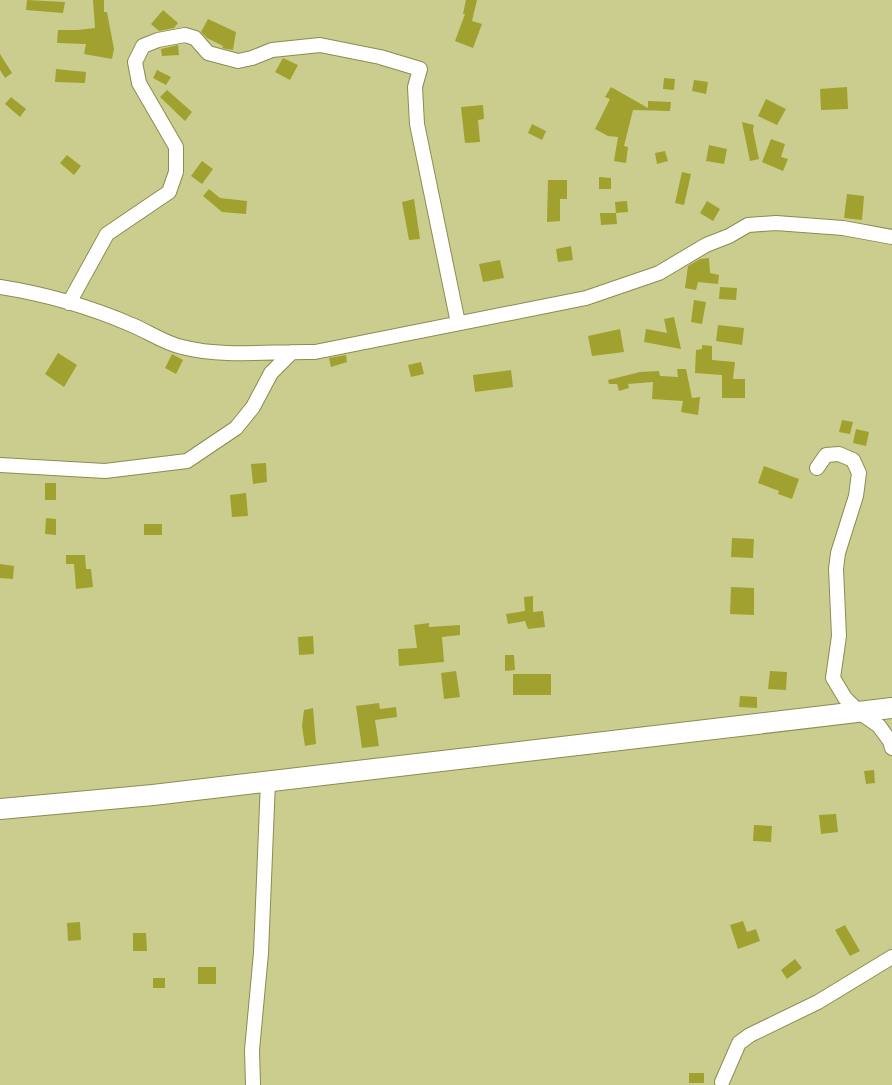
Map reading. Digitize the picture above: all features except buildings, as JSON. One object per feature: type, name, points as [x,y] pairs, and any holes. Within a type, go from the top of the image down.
[{"type":"street","points":[[69,303],[106,234],[169,192],[176,172],[176,147],[139,83],[135,62],[143,46],[158,40],[185,35],[195,38],[208,54],[238,61],[272,50],[320,45],[380,57],[420,69],[415,87],[417,124],[458,323]]},
{"type":"street","points":[[0,287],[69,303],[133,325],[183,348],[241,354],[315,352],[585,298],[659,273],[706,245],[748,225],[776,223],[843,228],[892,237]]},
{"type":"street","points":[[0,465],[105,471],[187,461],[236,429],[253,407],[271,374],[292,351]]},
{"type":"street","points":[[817,468],[826,455],[839,454],[853,460],[859,473],[856,496],[838,553],[836,569],[839,636],[833,678],[845,698],[859,712],[879,726],[890,741],[892,748]]},
{"type":"street","points":[[0,810],[153,795],[892,708]]},
{"type":"street","points":[[252,1085],[252,1050],[261,953],[268,781]]},
{"type":"street","points":[[722,1082],[739,1043],[750,1035],[819,1002],[892,957]]}]
